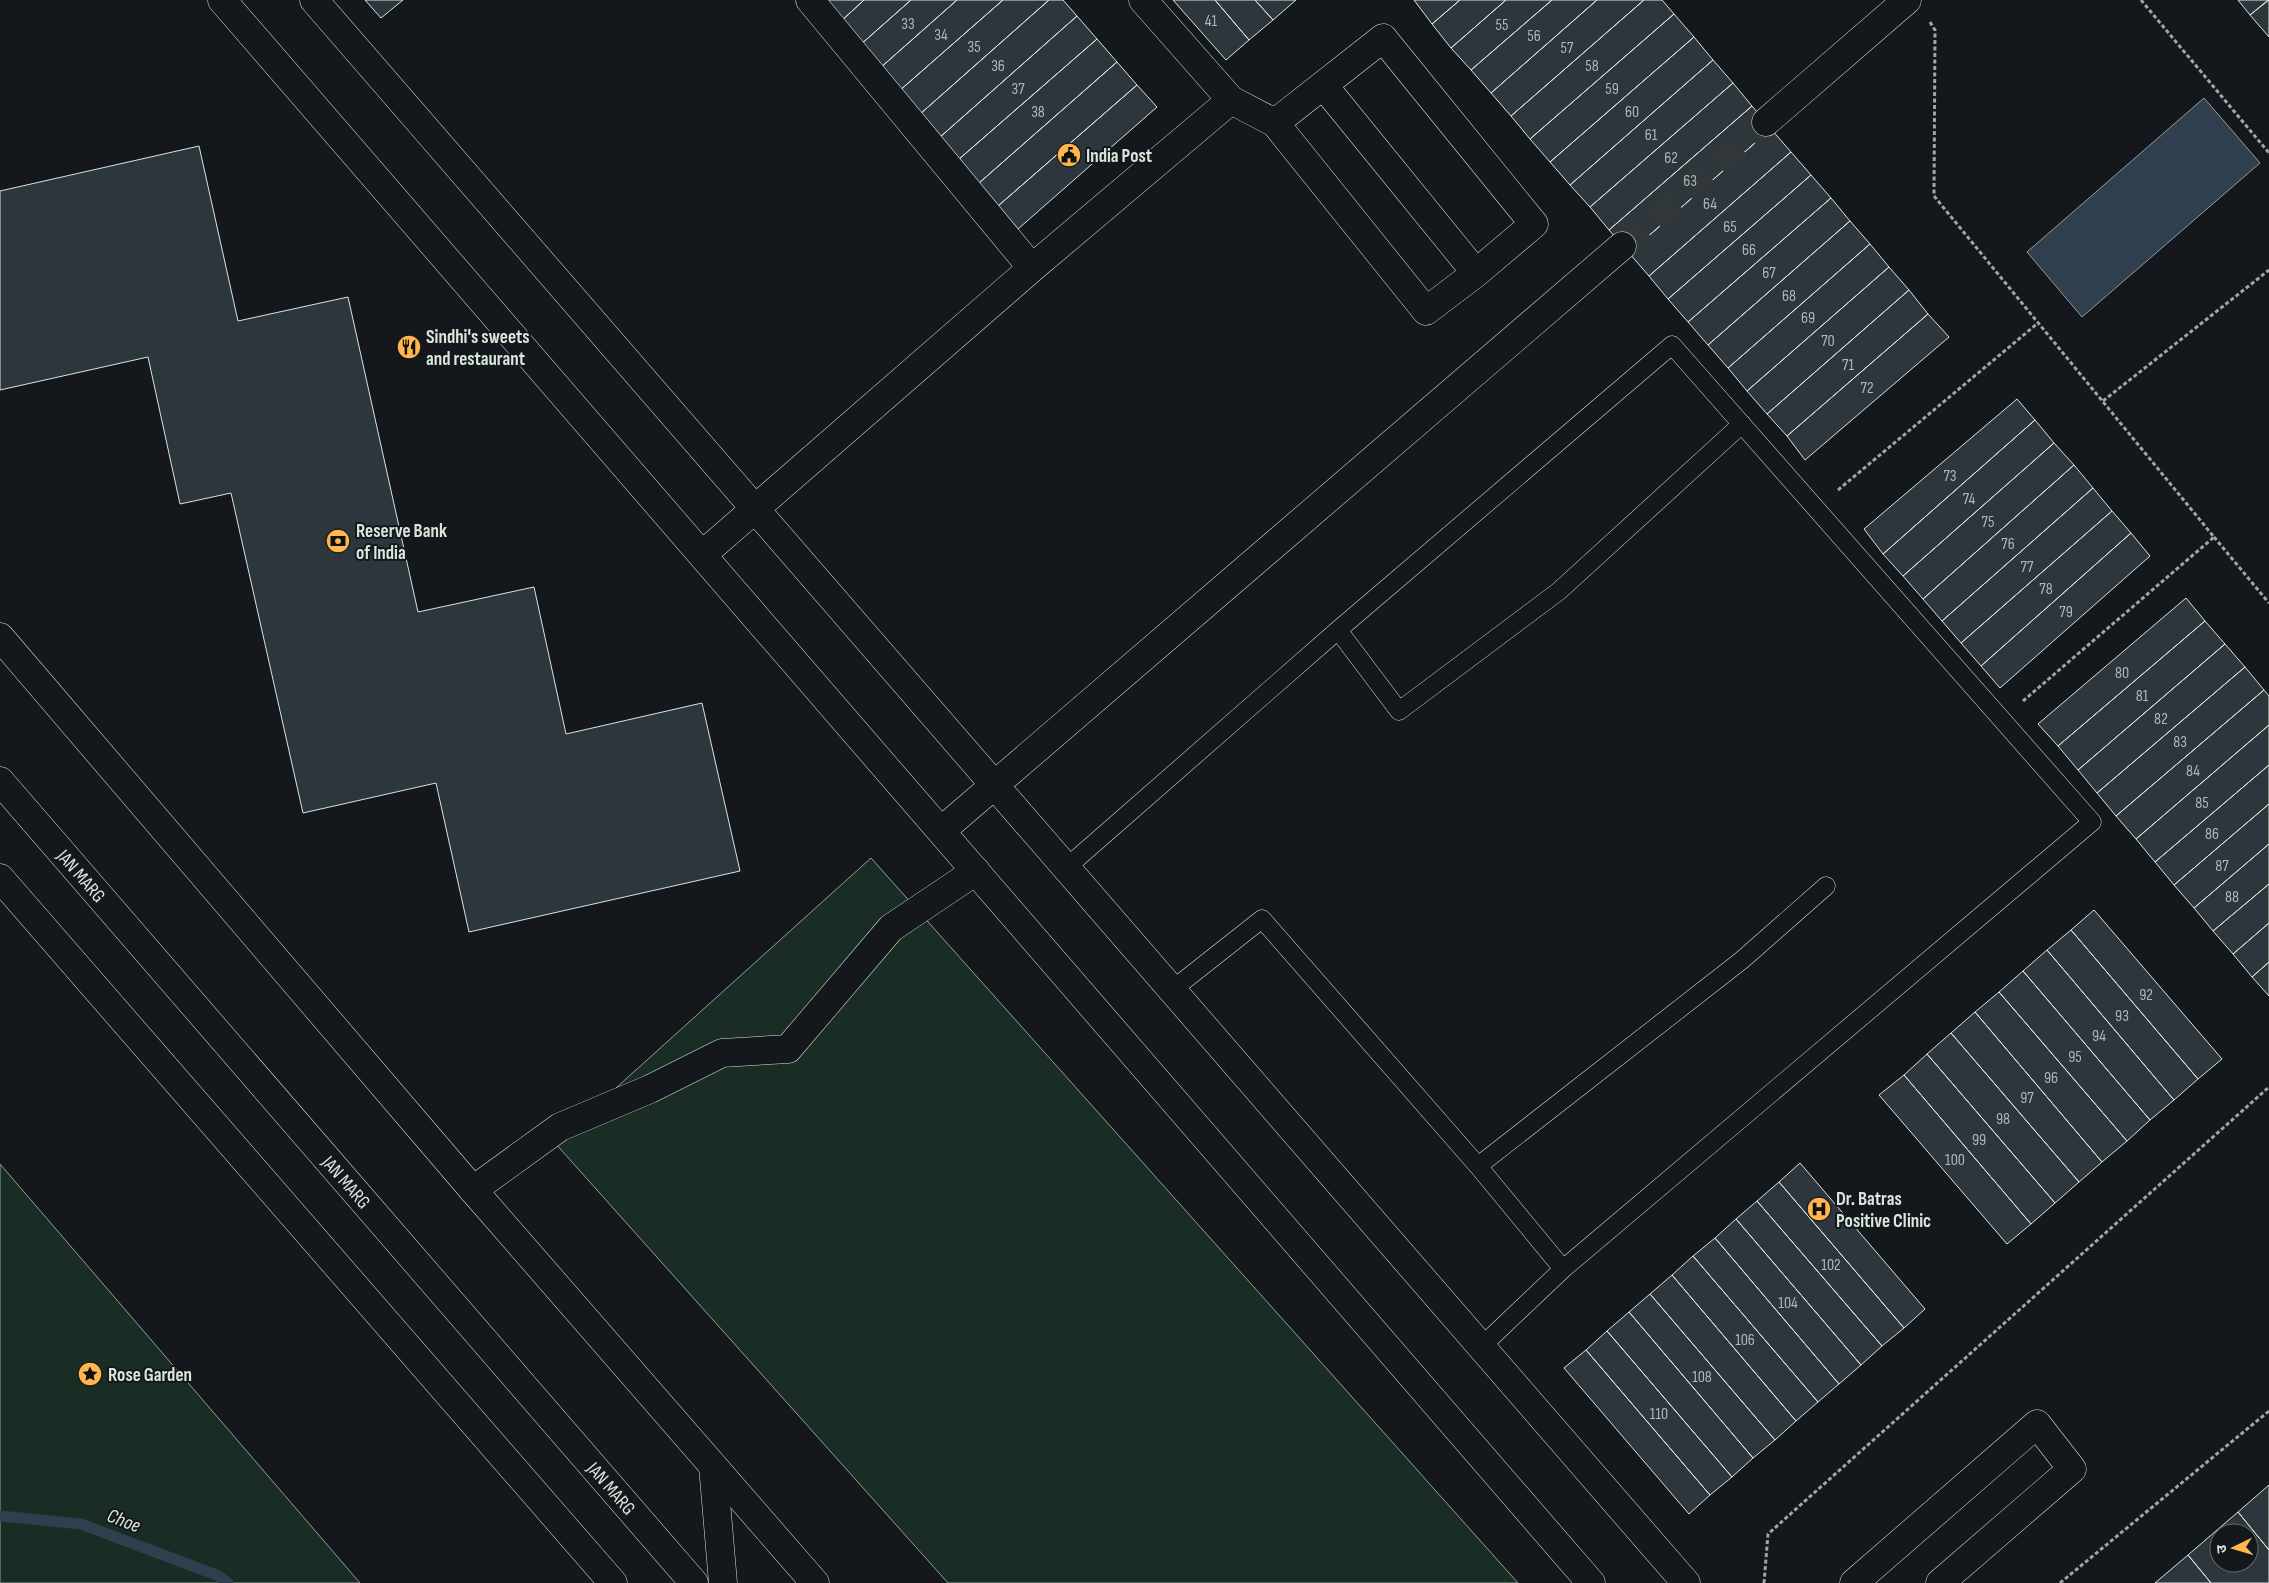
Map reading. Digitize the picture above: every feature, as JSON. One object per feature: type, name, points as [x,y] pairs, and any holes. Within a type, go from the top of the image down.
[{"type":"street","points":[[222,0],[1591,1583]]},
{"type":"street","points":[[314,0],[1686,1583]]},
{"type":"street","points":[[810,0],[1032,268]]},
{"type":"street","points":[[1143,0],[1231,100],[1275,123],[1426,311],[1476,273],[1534,224],[1383,38],[1275,123]]},
{"type":"street","points":[[1766,122],[1917,8]]},
{"type":"street","points":[[1324,86],[1476,273]]},
{"type":"street","points":[[702,555],[1032,268],[1231,100]]},
{"type":"street","points":[[941,831],[1622,246]]},
{"type":"street","points":[[0,637],[473,1190],[814,1583]]},
{"type":"street","name":"JAN MARG","points":[[0,781],[694,1583]]},
{"type":"street","points":[[473,1190],[560,1127],[650,1089],[722,1053],[788,1049],[891,928],[976,871]]},
{"type":"street","points":[[0,878],[613,1583]]},
{"type":"street","points":[[1854,1583],[2037,1424],[2072,1469],[1940,1583]]},
{"type":"street","points":[[713,1466],[723,1583]]},
{"type":"lane","points":[[1066,868],[1338,630],[1672,345],[2092,822],[1563,1269],[1481,1347]]},
{"type":"lane","points":[[1338,630],[1399,711],[1559,592],[1742,424]]},
{"type":"lane","points":[[1478,1166],[1742,960],[1826,886]]},
{"type":"lane","points":[[1172,990],[1262,919],[1478,1166],[1563,1269]]},
{"type":"path","points":[[2141,0],[2269,153]]},
{"type":"path","points":[[1917,8],[1935,30],[1934,196],[2269,603]]},
{"type":"path","points":[[2103,401],[2269,270]]},
{"type":"path","points":[[1816,508],[2038,323]]},
{"type":"path","points":[[2002,719],[2214,537]]},
{"type":"path","points":[[1764,1583],[1768,1534],[2269,1087]]},
{"type":"path","points":[[2060,1583],[2269,1411]]},
{"type":"green space","points":[[871,858],[1518,1583],[948,1583],[555,1143]]},
{"type":"green space","name":"Rose Garden","points":[[0,1164],[360,1583],[0,1583]]},
{"type":"water","points":[[2204,98],[2260,163],[2082,317],[2027,252]]},
{"type":"building","points":[[365,0],[403,0],[381,18]]},
{"type":"building","points":[[819,0],[864,0],[839,23]]},
{"type":"building","points":[[864,0],[911,0],[859,46],[839,23]]},
{"type":"building","points":[[911,0],[957,0],[879,69],[859,46]]},
{"type":"building","points":[[957,0],[1003,0],[898,92],[879,69]]},
{"type":"building","points":[[1003,0],[1049,0],[919,115],[898,92]]},
{"type":"building","points":[[1049,0],[1063,0],[1077,16],[939,138],[919,115]]},
{"type":"building","points":[[1173,0],[1215,0],[1249,40],[1226,60]]},
{"type":"building","points":[[1215,0],[1255,0],[1273,20],[1249,40]]},
{"type":"building","points":[[1255,0],[1296,0],[1273,20]]},
{"type":"building","points":[[1414,0],[1460,0],[1432,24]]},
{"type":"building","points":[[1460,0],[1506,0],[1451,48],[1432,24]]},
{"type":"building","points":[[1506,0],[1552,0],[1471,70],[1451,48]]},
{"type":"building","points":[[1552,0],[1597,0],[1491,93],[1471,70]]},
{"type":"building","points":[[1597,0],[1644,0],[1511,116],[1491,93]]},
{"type":"building","points":[[1644,0],[1662,0],[1674,14],[1530,139],[1511,116]]},
{"type":"building","points":[[2238,0],[2268,0],[2250,15]]},
{"type":"building","points":[[2269,0],[2269,37],[2250,15]]},
{"type":"building","points":[[1674,14],[1694,37],[1550,162],[1530,139]]},
{"type":"building","points":[[1077,16],[1097,39],[958,160],[939,138]]},
{"type":"building","points":[[1694,37],[1713,60],[1570,185],[1550,162]]},
{"type":"building","points":[[1097,39],[1117,62],[979,183],[958,160]]},
{"type":"building","points":[[1713,60],[1733,83],[1590,207],[1570,185]]},
{"type":"building","points":[[1117,62],[1137,85],[998,206],[979,183]]},
{"type":"building","points":[[1733,83],[1752,106],[1609,230],[1590,207]]},
{"type":"building","points":[[1137,85],[1157,107],[1018,229],[998,206]]},
{"type":"building","points":[[1752,106],[1771,129],[1629,253],[1609,230]]},
{"type":"building","points":[[1771,129],[1791,152],[1649,276],[1629,253]]},
{"type":"building","points":[[199,146],[238,321],[348,297],[418,612],[534,587],[566,734],[702,703],[740,871],[469,932],[436,783],[303,813],[231,493],[180,504],[148,357],[0,390],[0,191]]},
{"type":"building","points":[[1791,152],[1811,175],[1668,299],[1649,276]]},
{"type":"building","points":[[1811,175],[1831,198],[1688,322],[1668,299]]},
{"type":"building","points":[[1831,198],[1850,221],[1708,345],[1688,322]]},
{"type":"building","points":[[1850,221],[1870,244],[1728,368],[1708,345]]},
{"type":"building","points":[[1870,244],[1889,267],[1747,391],[1728,368]]},
{"type":"building","points":[[1889,267],[1909,290],[1767,414],[1747,391]]},
{"type":"building","points":[[1909,290],[1928,314],[1787,436],[1767,414]]},
{"type":"building","points":[[1928,314],[1949,337],[1805,460],[1787,436]]},
{"type":"building","points":[[2017,399],[2035,420],[1883,554],[1864,529]]},
{"type":"building","points":[[2035,420],[2054,443],[1903,576],[1883,554]]},
{"type":"building","points":[[2054,443],[2074,465],[1923,599],[1903,576]]},
{"type":"building","points":[[2074,465],[2093,488],[1942,621],[1923,599]]},
{"type":"building","points":[[2093,488],[2112,511],[1961,643],[1942,621]]},
{"type":"building","points":[[2112,511],[2131,533],[1981,666],[1961,643]]},
{"type":"building","points":[[2131,533],[2150,556],[2000,688],[1981,666]]},
{"type":"building","points":[[2186,598],[2205,621],[2058,746],[2038,724]]},
{"type":"building","points":[[2205,621],[2225,644],[2078,770],[2058,746]]},
{"type":"building","points":[[2225,644],[2245,667],[2097,793],[2078,770]]},
{"type":"building","points":[[2245,667],[2264,690],[2116,816],[2097,793]]},
{"type":"building","points":[[2264,690],[2269,696],[2269,725],[2136,839],[2116,816]]},
{"type":"building","points":[[2269,725],[2269,765],[2155,862],[2136,839]]},
{"type":"building","points":[[2269,765],[2269,804],[2174,885],[2155,862]]},
{"type":"building","points":[[2269,804],[2269,844],[2194,908],[2174,885]]},
{"type":"building","points":[[2269,844],[2269,884],[2213,931],[2194,908]]},
{"type":"building","points":[[2269,884],[2269,923],[2233,954],[2213,931]]},
{"type":"building","points":[[2094,910],[2222,1059],[2198,1079],[2071,930]]},
{"type":"building","points":[[2269,923],[2269,962],[2252,977],[2233,954]]},
{"type":"building","points":[[2071,930],[2198,1079],[2174,1100],[2047,950]]},
{"type":"building","points":[[2047,950],[2174,1100],[2150,1120],[2023,971]]},
{"type":"building","points":[[2269,962],[2269,996],[2252,977]]},
{"type":"building","points":[[2023,971],[2150,1120],[2127,1141],[1999,992]]},
{"type":"building","points":[[1999,992],[2127,1141],[2102,1162],[1975,1012]]},
{"type":"building","points":[[1975,1012],[2102,1162],[2079,1182],[1951,1033]]},
{"type":"building","points":[[1951,1033],[2079,1182],[2055,1203],[1927,1054]]},
{"type":"building","points":[[1927,1054],[2055,1203],[2031,1224],[1904,1075]]},
{"type":"building","points":[[1904,1075],[2031,1224],[2007,1244],[1879,1095]]},
{"type":"building","points":[[1800,1163],[1925,1309],[1904,1328],[1779,1182]]},
{"type":"building","points":[[1779,1182],[1904,1328],[1882,1346],[1757,1201]]},
{"type":"building","points":[[1757,1201],[1882,1346],[1861,1365],[1736,1219]]},
{"type":"building","points":[[1736,1219],[1861,1365],[1839,1384],[1715,1238]]},
{"type":"building","points":[[1715,1238],[1839,1384],[1818,1402],[1693,1256]]},
{"type":"building","points":[[1693,1256],[1818,1402],[1796,1421],[1672,1275]]},
{"type":"building","points":[[1672,1275],[1796,1421],[1775,1440],[1650,1294]]},
{"type":"building","points":[[1650,1294],[1775,1440],[1753,1458],[1629,1312]]},
{"type":"building","points":[[1629,1312],[1753,1458],[1732,1477],[1607,1331]]},
{"type":"building","points":[[1607,1331],[1732,1477],[1710,1495],[1586,1350]]},
{"type":"building","points":[[1586,1350],[1710,1495],[1689,1514],[1564,1368]]},
{"type":"building","points":[[2269,1485],[2269,1550],[2259,1538],[2259,1523],[2247,1523],[2238,1512]]},
{"type":"building","points":[[2238,1512],[2247,1523],[2225,1523]]},
{"type":"building","points":[[2209,1537],[2209,1573],[2259,1573],[2259,1538],[2269,1550],[2269,1583],[2211,1583],[2188,1555]]},
{"type":"building","points":[[2188,1555],[2211,1583],[2155,1583]]},
{"type":"waterway","name":"Choe","points":[[0,1516],[81,1524],[219,1576],[228,1583]]},
{"type":"tunnel","points":[[1622,246],[1766,122]]},
{"type":"place","name":"India Post","points":[[1069,155]]},
{"type":"place","name":"Sindhi's sweets and restaurant","points":[[409,347]]},
{"type":"place","name":"Reserve Bank of India","points":[[338,541]]},
{"type":"place","name":"Dr. Batras Positive Clinic","points":[[1819,1209]]},
{"type":"place","name":"Rose Garden","points":[[90,1374]]}]
